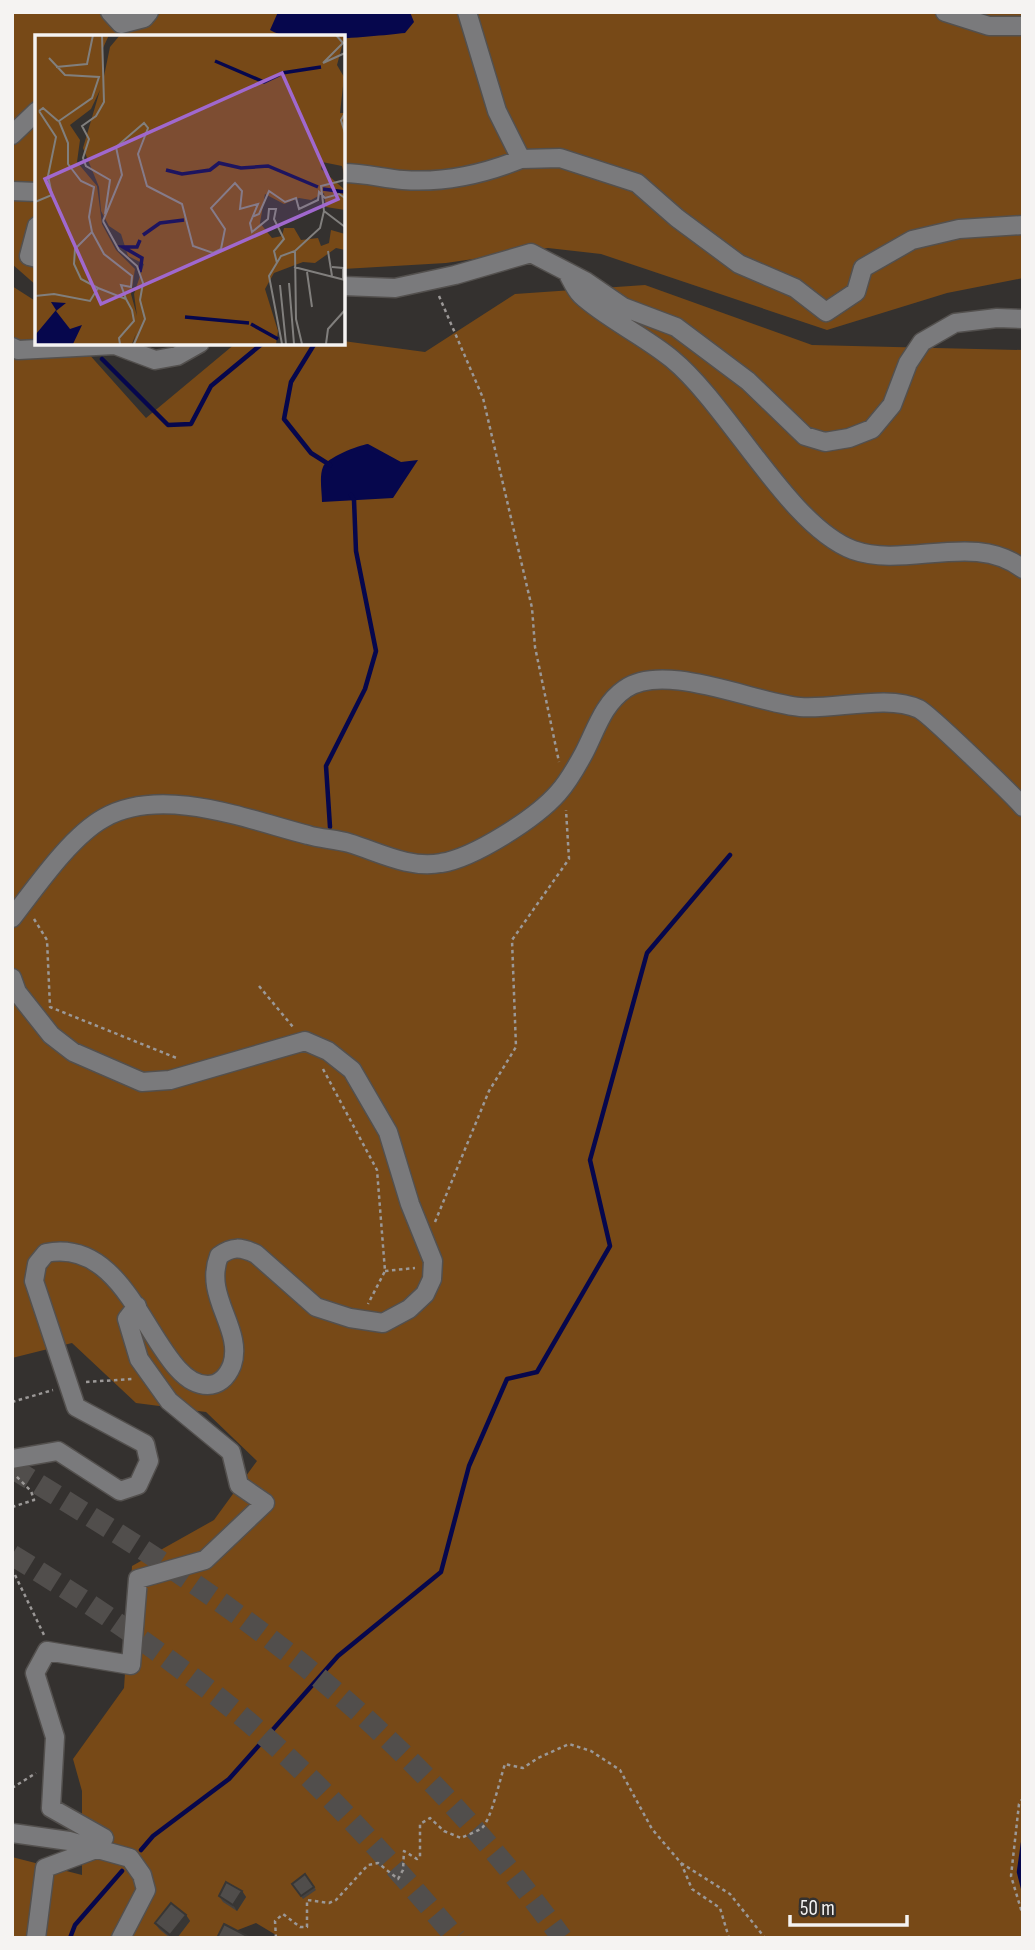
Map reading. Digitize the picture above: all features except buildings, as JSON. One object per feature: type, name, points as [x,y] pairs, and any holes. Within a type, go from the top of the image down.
[{"type":"street","points":[[113,24],[144,18],[149,12]]},
{"type":"street","points":[[467,12],[497,111],[521,159]]},
{"type":"street","points":[[946,12],[989,26],[1023,26]]},
{"type":"street","points":[[12,135],[35,113]]},
{"type":"street","points":[[345,173],[364,173],[404,180],[441,179],[487,172],[521,159],[560,158],[637,183],[677,218],[739,264],[795,288],[826,312],[856,292],[863,268],[912,240],[958,229],[1023,225]]},
{"type":"street","points":[[12,191],[35,192]]},
{"type":"street","points":[[35,234],[29,256],[35,258]]},
{"type":"street","points":[[345,285],[395,288],[531,253],[566,270],[623,307],[676,327],[748,381],[805,436],[825,442],[849,438],[872,429],[892,405],[908,363],[922,342],[955,323],[998,318],[1023,319]]},
{"type":"street","points":[[566,270],[580,294],[674,360],[727,419],[791,500],[828,537],[851,549],[876,556],[985,552],[1023,569]]},
{"type":"street","points":[[12,347],[18,351],[115,345],[155,360],[177,356],[196,345]]},
{"type":"street","points":[[12,918],[58,857],[103,818],[124,810],[159,805],[216,810],[312,836],[346,842],[420,865],[442,863],[498,839],[557,793],[583,755],[610,701],[628,687],[645,681],[672,680],[799,707],[881,704],[920,709],[1023,807]]},
{"type":"street","points":[[12,978],[18,992],[51,1035],[74,1052],[142,1082],[170,1080],[305,1041],[328,1051],[352,1070],[388,1132],[433,1268],[425,1294],[409,1310],[383,1323],[350,1318],[316,1307],[256,1254],[244,1248],[229,1249],[219,1256],[214,1281],[234,1356],[226,1377],[221,1382],[206,1386],[197,1384],[176,1367],[137,1306],[108,1271],[67,1251],[46,1253],[40,1256],[34,1281],[76,1407],[145,1444],[149,1461],[138,1485],[120,1491],[108,1486],[58,1451],[12,1459]]},
{"type":"street","points":[[36,1938],[45,1867],[96,1849],[104,1838],[51,1808],[55,1737],[35,1673],[47,1651],[131,1665],[138,1579],[205,1560],[265,1503],[239,1485],[231,1452],[169,1401],[139,1359],[127,1319],[137,1306]]},
{"type":"street","points":[[12,1833],[130,1858],[142,1875],[146,1890],[121,1938]]},
{"type":"path","points":[[426,1244],[489,1091],[516,1047],[512,940],[569,859],[564,783],[535,647],[532,608],[483,398],[432,280]]},
{"type":"path","points":[[24,903],[47,940],[50,1007],[179,1059]]},
{"type":"path","points":[[259,986],[305,1041]]},
{"type":"path","points":[[320,1065],[377,1170],[385,1271],[361,1318]]},
{"type":"path","points":[[385,1271],[433,1268]]},
{"type":"path","points":[[12,1472],[32,1491],[34,1500],[12,1507]]},
{"type":"path","points":[[15,1575],[52,1652]]},
{"type":"path","points":[[276,1938],[275,1921],[283,1914],[300,1927],[307,1927],[307,1900],[329,1903],[336,1900],[368,1865],[378,1863],[398,1880],[403,1870],[404,1851],[417,1859],[420,1857],[420,1824],[430,1818],[444,1831],[461,1838],[482,1828],[490,1816],[494,1794],[505,1764],[523,1769],[538,1758],[569,1744],[591,1751],[620,1770],[652,1829],[681,1863],[730,1894],[765,1938]]},
{"type":"path","points":[[12,1788],[54,1762]]},
{"type":"path","points":[[1023,1798],[1019,1804],[1011,1876],[1023,1916]]},
{"type":"path","points":[[681,1863],[692,1889],[720,1908],[729,1938]]},
{"type":"shaded area","points":[[12,12],[1023,12],[1023,278],[947,293],[827,330],[601,254],[548,248],[446,263],[345,269],[345,35],[35,35],[35,284],[12,264]]},
{"type":"shaded area","points":[[278,12],[410,12],[414,22],[405,33],[355,38],[345,38],[345,35],[282,35],[270,30]]},
{"type":"shaded area","points":[[645,285],[812,345],[1023,350],[1023,1938],[281,1938],[256,1923],[217,1938],[12,1938],[12,1857],[82,1875],[82,1791],[73,1759],[124,1688],[132,1566],[214,1520],[257,1461],[206,1412],[136,1403],[72,1343],[12,1358],[12,286],[35,301],[35,345],[81,345],[146,418],[234,345],[345,345],[345,341],[425,352],[515,294]]},
{"type":"shaded area","points":[[368,444],[401,462],[418,460],[393,498],[322,502],[321,475],[325,463],[343,452]]},
{"type":"waterway","points":[[102,359],[168,425],[191,424],[211,386],[261,345]]},
{"type":"waterway","points":[[314,345],[291,382],[284,419],[311,453],[330,465]]},
{"type":"waterway","points":[[330,827],[326,766],[365,689],[376,651],[356,551],[354,500],[351,495]]},
{"type":"waterway","points":[[141,1850],[153,1836],[229,1779],[338,1656],[441,1572],[469,1466],[507,1379],[537,1372],[610,1246],[590,1160],[647,953],[730,855]]},
{"type":"waterway","points":[[1023,1843],[1019,1872],[1023,1888]]},
{"type":"waterway","points":[[70,1938],[75,1925],[122,1871]]},
{"type":"tunnel","points":[[12,1468],[181,1575],[318,1677],[394,1745],[466,1819],[532,1897],[562,1938]]},
{"type":"tunnel","points":[[12,1555],[128,1630],[238,1713],[296,1765],[352,1821],[456,1938]]}]
